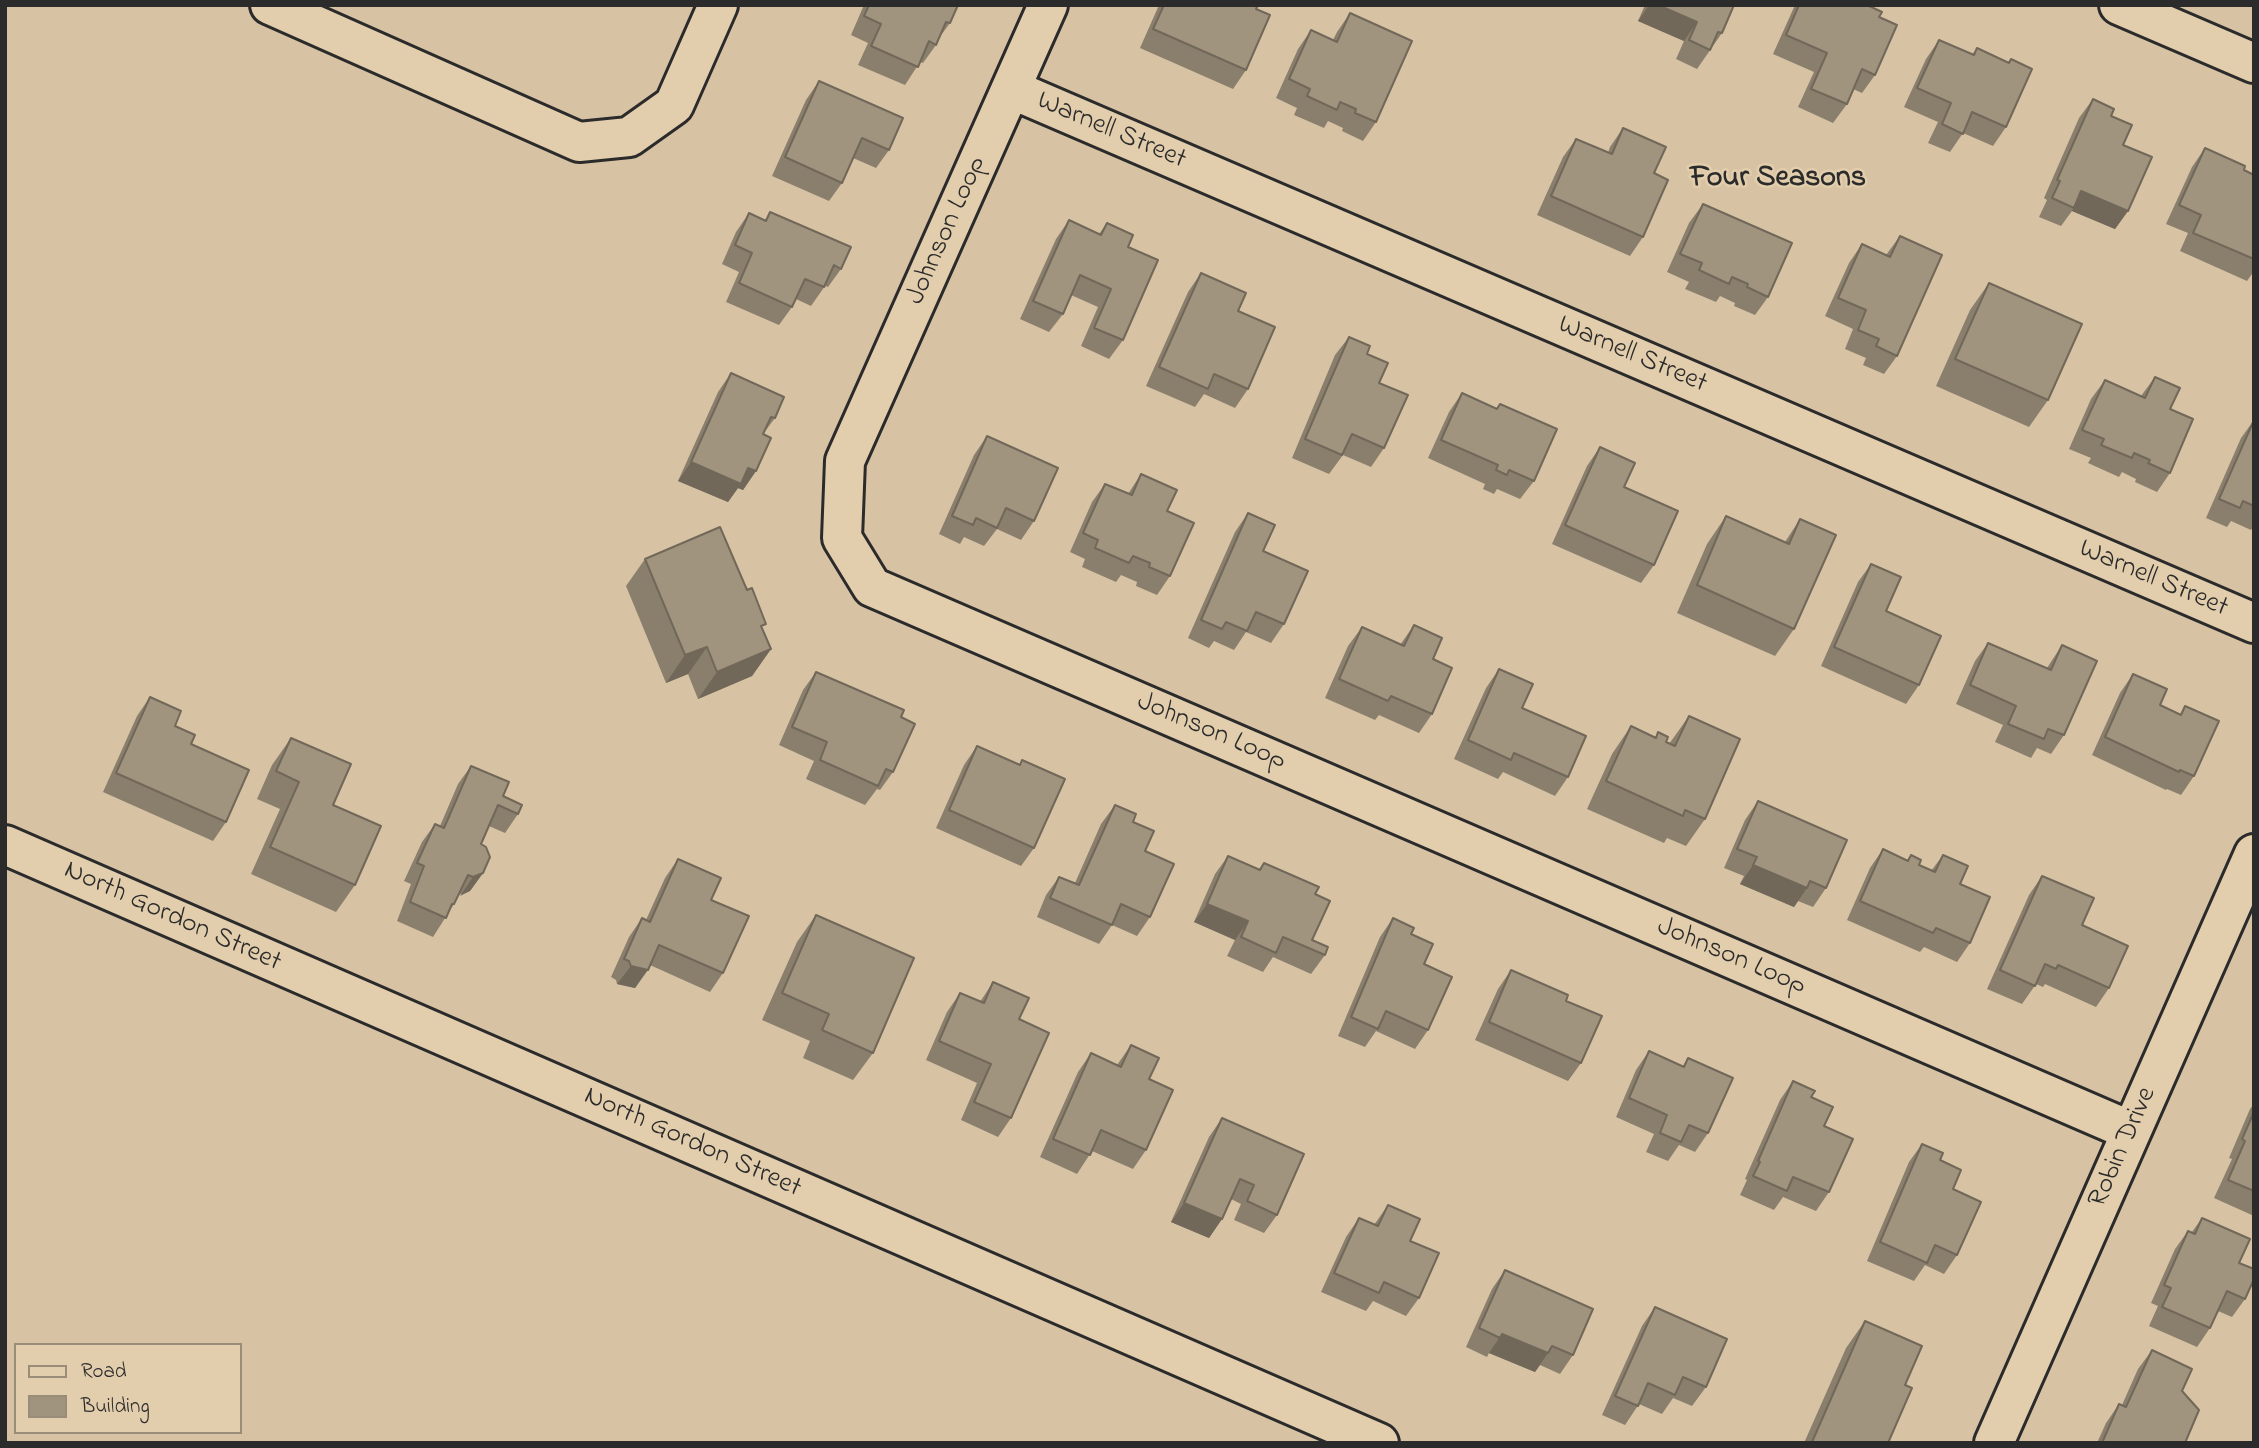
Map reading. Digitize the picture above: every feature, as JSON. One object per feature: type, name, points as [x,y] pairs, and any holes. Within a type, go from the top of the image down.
[{"type":"street","points":[[271,5],[579,142],[629,137],[674,105],[718,5]]},
{"type":"street","name":"Johnson Loop","points":[[1048,5],[845,461],[842,538],[872,587],[2131,1131]]},
{"type":"street","points":[[2119,5],[2254,63]]},
{"type":"street","name":"Warnell Street","points":[[1011,89],[2254,623]]},
{"type":"street","name":"North Gordon Street","points":[[5,845],[1379,1443]]},
{"type":"street","name":"Robin Drive","points":[[1994,1443],[2254,854]]},
{"type":"building","points":[[869,5],[958,5],[950,23],[946,22],[936,45],[929,41],[918,67],[871,46],[881,24],[864,16]]},
{"type":"building","points":[[1164,5],[1258,5],[1256,9],[1270,15],[1246,70],[1153,29]]},
{"type":"building","points":[[1658,5],[1734,5],[1722,33],[1718,32],[1710,50],[1689,40],[1697,22]]},
{"type":"building","points":[[1799,5],[1867,5],[1882,12],[1879,17],[1897,25],[1875,75],[1862,69],[1847,104],[1811,89],[1827,53],[1786,35]]},
{"type":"building","points":[[1350,13],[1412,41],[1376,122],[1355,113],[1356,109],[1340,102],[1337,110],[1307,96],[1310,89],[1289,79],[1311,30],[1337,42]]},
{"type":"building","points":[[1939,40],[1974,55],[1977,48],[2009,63],[2011,59],[2032,69],[2006,127],[1972,112],[1963,134],[1942,124],[1951,103],[1917,88]]},
{"type":"building","points":[[819,81],[903,118],[889,150],[862,138],[842,183],[785,157]]},
{"type":"building","points":[[2093,99],[2114,109],[2111,116],[2132,125],[2123,145],[2152,157],[2128,211],[2081,191],[2074,208],[2052,198],[2060,181],[2057,180]]},
{"type":"building","points":[[1623,128],[1666,147],[1654,173],[1668,180],[1643,237],[1551,196],[1576,139],[1612,154]]},
{"type":"building","points":[[2205,148],[2245,166],[2244,170],[2254,175],[2254,259],[2193,233],[2201,215],[2179,205]]},
{"type":"building","points":[[1703,204],[1792,243],[1768,297],[1732,277],[1729,284],[1699,270],[1702,263],[1680,254]]},
{"type":"building","points":[[770,212],[851,247],[841,269],[834,265],[824,287],[805,279],[792,307],[739,283],[752,253],[735,245],[749,213],[766,221]]},
{"type":"building","points":[[1069,220],[1101,235],[1107,223],[1133,235],[1128,247],[1158,260],[1123,340],[1094,328],[1111,289],[1080,275],[1063,314],[1033,301]]},
{"type":"building","points":[[1900,236],[1942,255],[1897,356],[1876,346],[1879,339],[1858,330],[1866,310],[1838,298],[1862,244],[1890,257]]},
{"type":"building","points":[[1201,273],[1246,293],[1238,311],[1275,327],[1248,389],[1214,374],[1208,389],[1159,367]]},
{"type":"building","points":[[1989,283],[2082,324],[2048,400],[1955,359]]},
{"type":"building","points":[[1349,337],[1370,346],[1367,354],[1388,363],[1379,383],[1408,395],[1384,448],[1352,434],[1342,455],[1305,439]]},
{"type":"building","points":[[731,373],[784,397],[775,418],[771,417],[763,434],[771,438],[756,471],[748,468],[741,484],[691,462]]},
{"type":"building","points":[[2155,377],[2180,388],[2170,409],[2193,419],[2170,473],[2134,453],[2132,458],[2101,445],[2104,439],[2082,430],[2105,380],[2145,398]]},
{"type":"building","points":[[1462,393],[1497,409],[1500,404],[1557,429],[1534,481],[1509,470],[1507,475],[1496,470],[1498,465],[1441,440]]},
{"type":"building","points":[[2254,420],[2254,506],[2243,501],[2240,508],[2219,499]]},
{"type":"building","points":[[987,436],[1058,468],[1034,521],[1006,508],[997,528],[976,518],[973,525],[952,516]]},
{"type":"building","points":[[1600,447],[1635,463],[1624,487],[1678,511],[1654,565],[1565,525]]},
{"type":"building","points":[[1141,474],[1177,490],[1167,511],[1194,523],[1170,576],[1133,556],[1129,563],[1095,548],[1098,540],[1083,533],[1105,484],[1132,495]]},
{"type":"building","points":[[1248,513],[1275,525],[1263,551],[1308,571],[1284,624],[1256,612],[1247,631],[1226,622],[1222,629],[1201,620]]},
{"type":"building","points":[[1726,516],[1789,544],[1800,519],[1836,535],[1794,629],[1697,585]]},
{"type":"building","points":[[720,527],[747,590],[752,588],[766,624],[761,626],[771,649],[717,672],[707,647],[685,655],[645,559]]},
{"type":"building","points":[[1871,564],[1901,577],[1886,611],[1941,636],[1919,685],[1834,647]]},
{"type":"building","points":[[1414,625],[1442,638],[1433,659],[1452,668],[1432,714],[1391,696],[1388,701],[1339,679],[1362,627],[1404,646]]},
{"type":"building","points":[[1988,643],[2051,670],[2062,645],[2097,661],[2064,735],[2048,729],[2044,739],[2008,724],[2016,706],[1970,685]]},
{"type":"building","points":[[1499,669],[1533,684],[1522,708],[1586,736],[1568,777],[1514,753],[1511,760],[1468,740]]},
{"type":"building","points":[[816,672],[904,710],[901,717],[915,724],[893,772],[886,769],[878,786],[820,760],[827,742],[792,727]]},
{"type":"building","points":[[2133,674],[2167,689],[2160,705],[2181,715],[2185,706],[2219,721],[2194,776],[2180,770],[2179,772],[2105,737]]},
{"type":"building","points":[[150,697],[181,711],[175,726],[195,735],[191,744],[249,770],[226,822],[116,773]]},
{"type":"building","points":[[1689,716],[1740,739],[1705,819],[1685,810],[1683,816],[1606,781],[1631,726],[1656,738],[1658,732],[1668,737],[1666,742],[1675,746]]},
{"type":"building","points":[[291,738],[351,764],[333,805],[381,826],[355,885],[270,847],[299,782],[276,771]]},
{"type":"building","points":[[977,746],[1020,765],[1022,760],[1065,779],[1034,848],[949,810]]},
{"type":"building","points":[[471,766],[509,782],[503,796],[522,805],[518,814],[498,805],[481,844],[486,847],[490,857],[483,873],[473,877],[468,875],[446,918],[410,902],[424,866],[417,863],[435,824],[444,828]]},
{"type":"building","points":[[1758,801],[1847,840],[1826,888],[1810,881],[1807,888],[1753,865],[1757,857],[1737,849]]},
{"type":"building","points":[[1115,805],[1136,814],[1133,822],[1154,831],[1145,851],[1174,864],[1150,917],[1121,904],[1112,925],[1050,898],[1059,877],[1079,885]]},
{"type":"building","points":[[1883,849],[1908,861],[1911,855],[1921,860],[1919,865],[1935,872],[1943,855],[1968,866],[1960,884],[1990,897],[1970,943],[1936,928],[1933,933],[1860,901]]},
{"type":"building","points":[[1228,856],[1260,870],[1264,863],[1319,887],[1315,894],[1330,901],[1312,940],[1328,947],[1325,955],[1283,937],[1276,953],[1241,937],[1248,921],[1207,904]]},
{"type":"building","points":[[678,859],[721,878],[711,900],[749,916],[723,973],[659,945],[648,970],[631,966],[629,961],[624,959],[642,918],[650,922]]},
{"type":"building","points":[[2042,876],[2094,898],[2082,925],[2128,946],[2109,988],[2058,965],[2056,969],[2045,964],[2035,986],[2000,970]]},
{"type":"building","points":[[816,915],[914,958],[873,1053],[822,1030],[829,1014],[782,993]]},
{"type":"building","points":[[1393,918],[1414,928],[1411,934],[1433,944],[1424,964],[1452,977],[1428,1030],[1386,1011],[1378,1029],[1351,1017]]},
{"type":"building","points":[[1511,970],[1568,995],[1566,1001],[1602,1016],[1581,1063],[1489,1022]]},
{"type":"building","points":[[993,982],[1029,998],[1019,1019],[1049,1033],[1011,1118],[974,1102],[991,1064],[939,1041],[960,993],[984,1003]]},
{"type":"building","points":[[1131,1045],[1159,1058],[1149,1079],[1173,1090],[1146,1150],[1101,1130],[1090,1155],[1053,1139],[1091,1053],[1121,1067]]},
{"type":"building","points":[[1649,1051],[1684,1067],[1688,1058],[1733,1078],[1708,1133],[1689,1125],[1681,1142],[1660,1133],[1667,1115],[1629,1098]]},
{"type":"building","points":[[1793,1081],[1815,1091],[1811,1097],[1833,1107],[1824,1126],[1853,1139],[1829,1192],[1793,1177],[1787,1191],[1753,1176]]},
{"type":"building","points":[[2254,1112],[2254,1191],[2228,1180]]},
{"type":"building","points":[[1222,1118],[1304,1154],[1277,1215],[1247,1201],[1254,1185],[1240,1179],[1222,1219],[1184,1203]]},
{"type":"building","points":[[1922,1144],[1943,1153],[1940,1160],[1961,1170],[1953,1189],[1981,1202],[1957,1255],[1935,1245],[1927,1263],[1880,1242]]},
{"type":"building","points":[[1388,1205],[1420,1219],[1410,1241],[1439,1253],[1419,1298],[1384,1282],[1379,1293],[1334,1273],[1359,1218],[1378,1226]]},
{"type":"building","points":[[2202,1218],[2250,1239],[2239,1263],[2254,1269],[2254,1279],[2245,1299],[2227,1291],[2210,1328],[2162,1307],[2171,1288],[2164,1285],[2188,1231],[2195,1234]]},
{"type":"building","points":[[1505,1270],[1593,1309],[1573,1355],[1552,1346],[1548,1353],[1502,1334],[1500,1338],[1479,1328]]},
{"type":"building","points":[[1655,1307],[1727,1339],[1706,1387],[1683,1377],[1675,1395],[1648,1383],[1638,1406],[1615,1396]]},
{"type":"building","points":[[1865,1321],[1922,1346],[1905,1385],[1912,1388],[1888,1443],[1813,1443],[1812,1442]]},
{"type":"building","points":[[2152,1350],[2192,1369],[2182,1391],[2199,1410],[2185,1443],[2102,1443],[2119,1404],[2126,1407]]},
{"type":"district","name":"Four Seasons","points":[[1778,180]]}]
